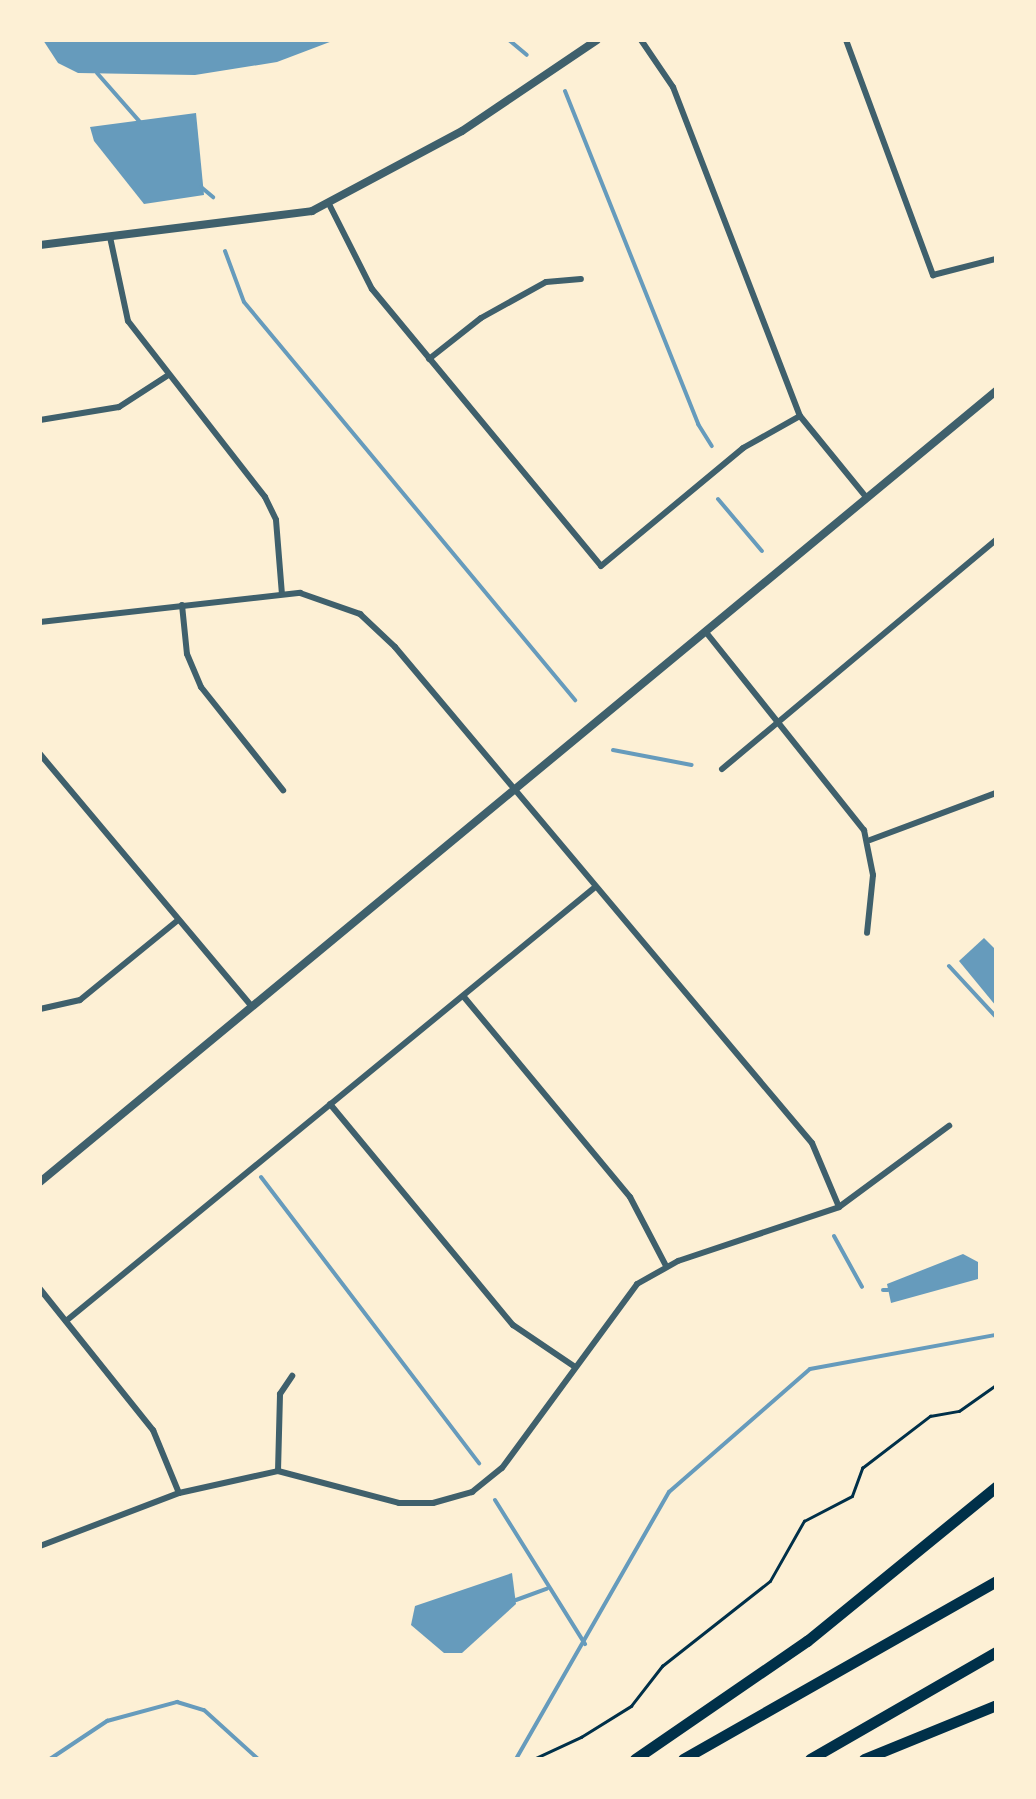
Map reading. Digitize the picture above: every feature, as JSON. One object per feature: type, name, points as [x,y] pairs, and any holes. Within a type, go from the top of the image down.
[{"type":"highway","points":[[635,1759],[808,1641],[996,1487]]},
{"type":"highway","points":[[683,1759],[996,1580]]},
{"type":"highway","points":[[810,1759],[996,1652]]},
{"type":"highway","points":[[864,1759],[996,1705]]},
{"type":"street","points":[[40,245],[277,220],[330,204],[477,122],[597,40]]},
{"type":"street","points":[[641,40],[673,88],[800,416],[866,496]]},
{"type":"street","points":[[846,40],[933,275],[996,259]]},
{"type":"street","points":[[330,204],[363,277],[602,566],[743,448],[800,416]]},
{"type":"street","points":[[110,237],[128,320],[265,497],[276,520],[282,594]]},
{"type":"street","points":[[430,359],[481,318],[546,282],[581,279]]},
{"type":"street","points":[[40,420],[119,408],[168,376]]},
{"type":"street","points":[[40,1182],[250,1004],[996,392]]},
{"type":"street","points":[[722,769],[996,540]]},
{"type":"street","points":[[40,622],[282,594],[326,598],[378,628],[812,1143],[839,1207]]},
{"type":"street","points":[[182,605],[187,654],[201,687],[283,790]]},
{"type":"street","points":[[705,631],[870,840],[868,932]]},
{"type":"street","points":[[40,754],[176,921],[250,1004]]},
{"type":"street","points":[[870,840],[996,793]]},
{"type":"street","points":[[66,1321],[594,888]]},
{"type":"street","points":[[40,1009],[80,1000],[176,921]]},
{"type":"street","points":[[464,996],[630,1197],[666,1266]]},
{"type":"street","points":[[330,1104],[513,1325],[574,1367]]},
{"type":"street","points":[[40,1546],[178,1493],[278,1471],[399,1503],[433,1504],[472,1492],[502,1468],[625,1296],[666,1266],[839,1207],[949,1126]]},
{"type":"street","points":[[40,1289],[153,1430],[178,1493]]},
{"type":"street","points":[[278,1471],[280,1394],[292,1376]]},
{"type":"path","points":[[513,1759],[536,1758],[582,1738],[631,1706],[662,1666],[770,1581],[804,1521],[852,1496],[862,1468],[930,1416],[958,1411],[996,1385]]},
{"type":"water","points":[[43,40],[335,40],[277,62],[195,75],[78,73],[58,63]]},
{"type":"water","points":[[196,113],[204,195],[144,204],[94,141],[90,127]]},
{"type":"water","points":[[984,938],[996,950],[996,1006],[959,961]]},
{"type":"water","points":[[963,1254],[978,1262],[978,1279],[891,1303],[887,1284]]},
{"type":"water","points":[[512,1573],[516,1604],[462,1653],[444,1653],[411,1625],[415,1606]]},
{"type":"waterway","points":[[509,40],[527,55]]},
{"type":"waterway","points":[[97,73],[140,122]]},
{"type":"waterway","points":[[565,91],[698,424],[712,446]]},
{"type":"waterway","points":[[201,187],[213,197]]},
{"type":"waterway","points":[[225,251],[244,302],[575,700]]},
{"type":"waterway","points":[[718,499],[762,551]]},
{"type":"waterway","points":[[613,750],[692,765]]},
{"type":"waterway","points":[[949,966],[996,1017]]},
{"type":"waterway","points":[[261,1177],[479,1463]]},
{"type":"waterway","points":[[834,1236],[862,1287]]},
{"type":"waterway","points":[[883,1290],[888,1290]]},
{"type":"waterway","points":[[516,1759],[669,1492],[810,1369],[996,1335]]},
{"type":"waterway","points":[[495,1500],[585,1644]]},
{"type":"waterway","points":[[516,1600],[547,1589]]},
{"type":"waterway","points":[[50,1759],[107,1721],[177,1702],[204,1710],[258,1759]]}]
